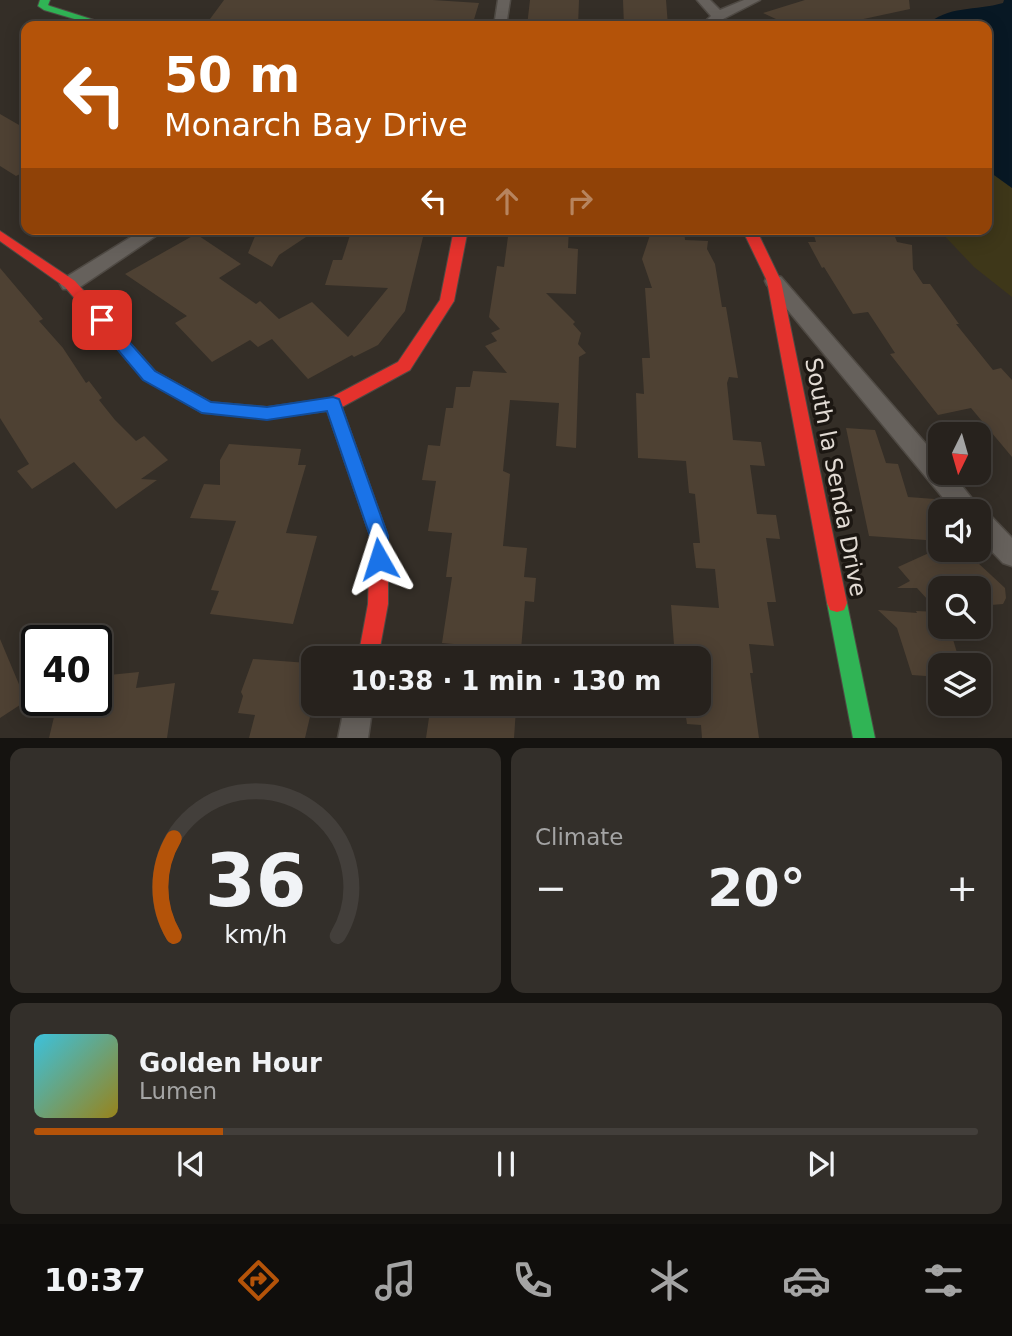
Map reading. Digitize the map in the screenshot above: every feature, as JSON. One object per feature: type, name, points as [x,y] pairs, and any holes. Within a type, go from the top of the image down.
[{"type":"street","points":[[45,0],[43,6],[47,8],[91,21]]},
{"type":"street","points":[[501,21],[504,0]]},
{"type":"street","points":[[704,0],[718,16]]},
{"type":"street","points":[[712,21],[754,0]]},
{"type":"street","points":[[0,235],[70,284],[149,375],[208,408],[267,413],[333,404],[404,366],[447,301],[460,235]]},
{"type":"street","points":[[70,284],[148,235]]},
{"type":"street","name":"South la Senda Drive","points":[[752,235],[774,281],[864,737]]},
{"type":"street","points":[[774,281],[959,499]]},
{"type":"street","points":[[333,404],[379,536],[378,604],[370,646]]},
{"type":"street","points":[[991,533],[1012,555]]},
{"type":"street","points":[[353,737],[357,716]]},
{"type":"sand","points":[[992,174],[1012,188],[1012,297],[974,267],[944,235],[992,235]]},
{"type":"water","points":[[1004,0],[1012,0],[1012,188],[992,174],[992,21],[932,21],[952,12],[1003,3]]},
{"type":"building","points":[[224,0],[433,0],[479,3],[474,21],[210,19]]},
{"type":"building","points":[[530,0],[579,0],[578,21],[528,21]]},
{"type":"building","points":[[623,0],[666,0],[668,21],[624,21]]},
{"type":"building","points":[[805,0],[909,0],[910,9],[854,21],[780,21],[763,13]]},
{"type":"building","points":[[0,114],[21,126],[21,174],[16,176],[0,166]]},
{"type":"building","points":[[198,235],[241,264],[219,278],[256,304],[260,301],[279,319],[312,302],[348,337],[388,288],[325,285],[333,260],[342,260],[350,235],[424,235],[405,311],[378,345],[354,357],[352,355],[308,379],[272,339],[258,347],[250,340],[212,362],[175,323],[187,316],[125,274]]},
{"type":"building","points":[[256,235],[309,235],[279,255],[272,267],[248,253]]},
{"type":"building","points":[[508,235],[569,235],[568,248],[578,249],[576,294],[546,293],[575,322],[573,324],[581,333],[578,344],[586,353],[579,357],[576,448],[556,446],[559,403],[510,400],[503,471],[510,474],[503,546],[527,548],[524,577],[536,578],[534,602],[525,601],[521,646],[442,643],[452,577],[446,577],[452,533],[428,531],[436,481],[422,480],[428,445],[440,446],[446,408],[453,408],[456,387],[470,387],[473,371],[507,373],[485,346],[497,341],[491,333],[500,329],[489,317],[497,266],[504,267]]},
{"type":"building","points":[[650,235],[685,235],[685,240],[708,241],[707,249],[715,264],[722,307],[726,307],[738,378],[729,377],[727,383],[733,440],[761,442],[765,466],[750,465],[757,514],[776,515],[780,539],[766,538],[776,602],[767,602],[774,646],[749,644],[759,738],[702,738],[701,725],[687,724],[686,716],[711,716],[711,646],[674,646],[671,605],[719,608],[715,569],[696,568],[693,543],[700,543],[695,494],[689,493],[686,461],[638,458],[636,393],[644,394],[642,358],[650,358],[645,288],[652,288],[642,259]]},
{"type":"building","points":[[814,235],[894,235],[897,242],[912,245],[913,269],[923,284],[930,284],[959,324],[956,324],[993,370],[1001,368],[1012,380],[1012,457],[991,432],[991,422],[983,422],[971,408],[938,415],[890,354],[895,353],[868,312],[853,314],[808,242],[816,242]]},
{"type":"building","points":[[0,268],[43,319],[39,321],[63,348],[86,383],[89,381],[102,398],[99,400],[115,420],[136,441],[144,436],[168,460],[141,479],[157,480],[116,509],[74,462],[32,489],[17,471],[29,464],[0,418]]},
{"type":"building","points":[[846,428],[875,430],[886,463],[898,464],[908,497],[935,499],[928,499],[928,540],[869,536]]},
{"type":"building","points":[[229,444],[301,449],[298,465],[306,465],[286,533],[317,536],[293,624],[210,614],[219,591],[211,590],[236,521],[190,518],[204,484],[220,485],[220,460]]},
{"type":"building","points":[[928,553],[928,562],[977,562],[1005,588],[1006,598],[1003,604],[991,605],[991,576],[928,576],[928,600],[917,588],[897,588],[910,581],[898,567]]},
{"type":"building","points":[[878,610],[917,613],[916,611],[928,612],[928,639],[953,639],[957,653],[928,653],[928,676],[912,675],[897,628]]},
{"type":"building","points":[[0,639],[21,689],[21,704],[0,718]]},
{"type":"building","points":[[253,659],[301,662],[301,716],[310,716],[305,738],[249,738],[255,715],[238,713],[243,696],[241,692]]},
{"type":"building","points":[[139,672],[136,688],[175,683],[167,738],[49,738],[54,716],[112,716],[112,675]]},
{"type":"building","points":[[429,716],[516,716],[514,738],[426,738]]},
{"type":"traffic: fast","points":[[45,0],[43,6],[47,8],[91,21]]},
{"type":"traffic: fast","points":[[837,603],[864,738]]},
{"type":"traffic: jam","points":[[0,235],[70,284],[149,375],[208,408],[267,413],[333,404],[379,536],[378,604],[370,646]]},
{"type":"traffic: jam","points":[[333,404],[404,366],[447,301],[460,235]]},
{"type":"traffic: jam","points":[[752,235],[774,281],[837,603]]},
{"type":"route","points":[[102,320],[149,375],[208,408],[267,413],[333,404],[379,536],[379,559]]}]
